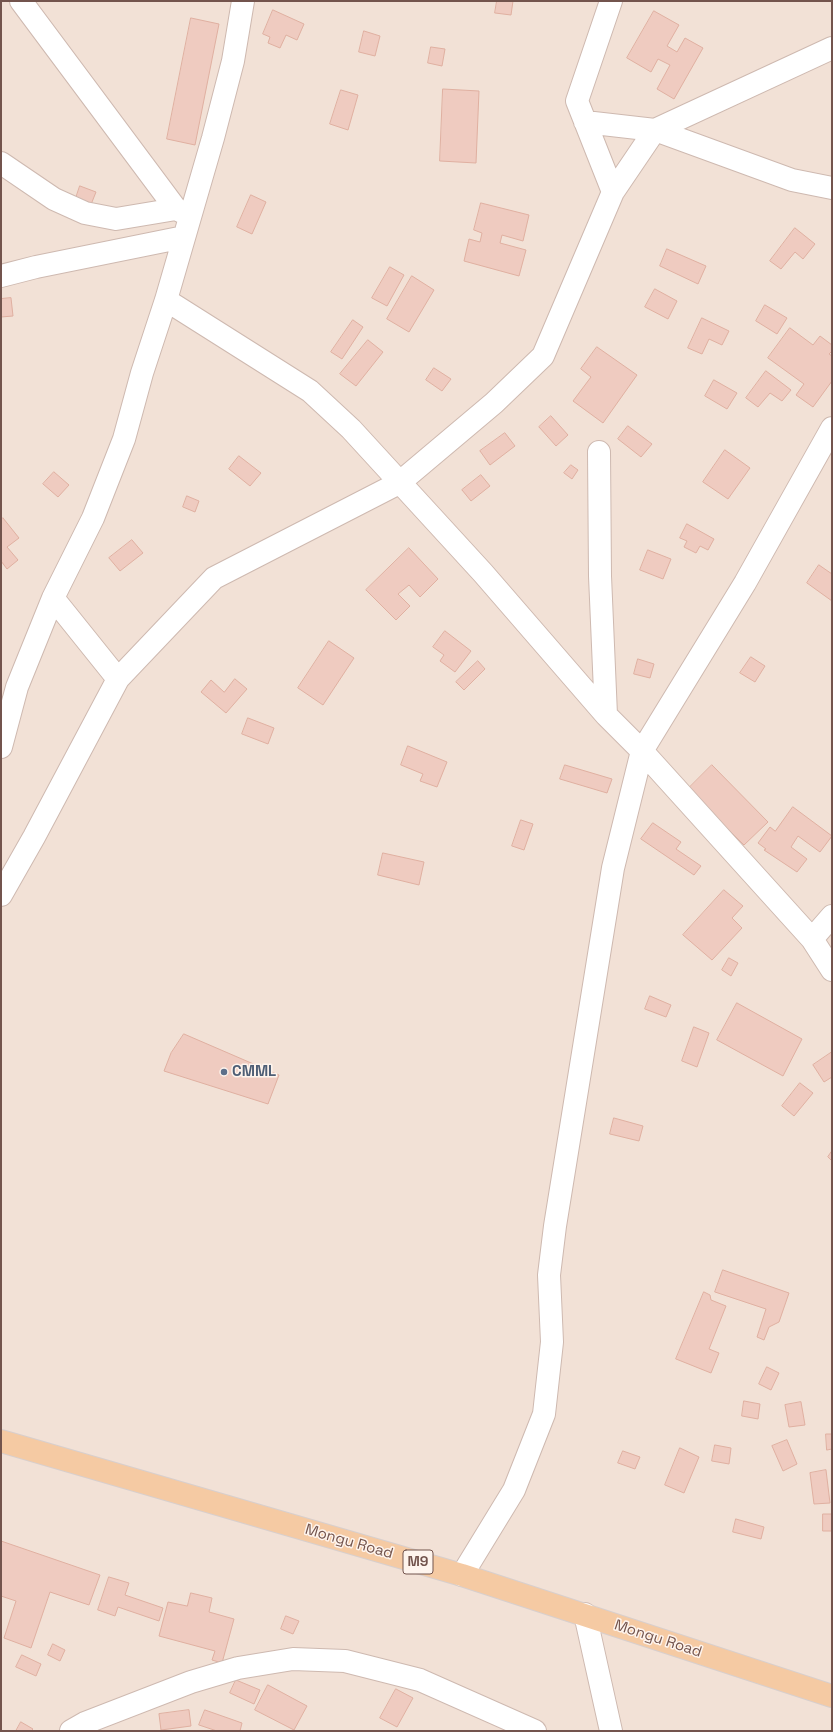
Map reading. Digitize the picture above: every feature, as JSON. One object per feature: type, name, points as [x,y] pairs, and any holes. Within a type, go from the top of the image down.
[{"type":"main road","name":"Mongu Road","points":[[1,1441],[462,1575],[832,1696]]},
{"type":"street","points":[[22,1],[183,213]]},
{"type":"street","points":[[1,747],[16,687],[53,598],[93,518],[124,438],[142,373],[166,300],[184,237],[183,213],[233,61],[243,1]]},
{"type":"street","points":[[611,1],[577,101],[613,192]]},
{"type":"street","points":[[1,895],[34,837],[118,679],[214,578],[399,483],[494,403],[543,356],[613,192],[655,130],[832,48]]},
{"type":"street","points":[[585,122],[655,130],[792,180],[832,188]]},
{"type":"street","points":[[1,163],[54,199],[85,213],[116,219],[183,213]]},
{"type":"street","points":[[1,276],[184,237]]},
{"type":"street","points":[[166,300],[310,391],[351,429],[483,573],[606,715],[642,751],[812,939],[832,970]]},
{"type":"street","points":[[462,1575],[514,1490],[544,1414],[552,1342],[549,1275],[555,1226],[570,1142],[613,868],[642,751],[745,583],[832,428]]},
{"type":"street","points":[[599,452],[600,576],[606,715]]},
{"type":"street","points":[[53,598],[118,679]]},
{"type":"street","points":[[812,939],[832,916]]},
{"type":"street","points":[[585,1614],[611,1731]]},
{"type":"street","points":[[71,1731],[85,1723],[191,1682],[238,1668],[293,1659],[346,1661],[420,1680],[535,1731]]},
{"type":"shaded area","points":[[1,1],[832,1],[832,1731],[1,1731]]},
{"type":"building","points":[[497,1],[513,1],[511,15],[495,13]]},
{"type":"building","points":[[273,10],[304,24],[297,40],[286,35],[280,48],[268,43],[270,37],[263,34]]},
{"type":"building","points":[[654,11],[679,25],[667,46],[677,52],[685,38],[703,48],[674,99],[657,89],[670,65],[658,59],[651,72],[627,58]]},
{"type":"building","points":[[191,18],[219,24],[195,145],[167,139]]},
{"type":"building","points":[[364,31],[380,36],[375,56],[359,52]]},
{"type":"building","points":[[431,47],[445,49],[442,66],[428,63]]},
{"type":"building","points":[[443,89],[479,91],[476,163],[440,161]]},
{"type":"building","points":[[341,90],[358,95],[348,130],[330,124]]},
{"type":"building","points":[[80,186],[96,192],[90,207],[75,201]]},
{"type":"building","points":[[251,195],[266,202],[252,234],[237,227]]},
{"type":"building","points":[[481,203],[529,215],[523,241],[502,235],[500,243],[526,250],[519,276],[464,261],[469,239],[480,242],[482,233],[474,230]]},
{"type":"building","points":[[795,228],[815,244],[803,259],[795,252],[781,269],[770,261]]},
{"type":"building","points":[[667,249],[706,266],[698,284],[660,266]]},
{"type":"building","points":[[390,267],[404,275],[387,306],[372,298]]},
{"type":"building","points":[[412,276],[434,290],[409,332],[387,319]]},
{"type":"building","points":[[655,289],[677,301],[668,319],[645,307]]},
{"type":"building","points":[[11,298],[13,316],[1,317],[1,299]]},
{"type":"building","points":[[765,305],[787,318],[777,334],[756,321]]},
{"type":"building","points":[[702,318],[729,331],[722,345],[709,339],[702,354],[688,348]]},
{"type":"building","points":[[353,320],[363,327],[342,359],[331,352]]},
{"type":"building","points":[[790,328],[813,345],[820,336],[832,345],[832,351],[829,354],[832,356],[832,381],[813,407],[796,395],[804,384],[768,358]]},
{"type":"building","points":[[368,340],[383,352],[356,386],[340,374]]},
{"type":"building","points":[[597,347],[637,375],[603,423],[573,401],[591,377],[581,369]]},
{"type":"building","points":[[434,368],[451,379],[442,391],[426,380]]},
{"type":"building","points":[[766,371],[791,390],[782,401],[770,393],[758,407],[746,398]]},
{"type":"building","points":[[714,380],[737,393],[727,409],[705,396]]},
{"type":"building","points":[[551,416],[568,435],[556,446],[539,427]]},
{"type":"building","points":[[628,426],[652,444],[641,457],[618,439]]},
{"type":"building","points":[[505,433],[515,446],[490,465],[480,451]]},
{"type":"building","points":[[725,450],[750,468],[728,499],[703,482]]},
{"type":"building","points":[[239,456],[261,473],[250,486],[229,469]]},
{"type":"building","points":[[571,465],[578,470],[572,479],[564,473]]},
{"type":"building","points":[[54,472],[69,485],[58,497],[43,484]]},
{"type":"building","points":[[481,475],[490,486],[471,501],[462,490]]},
{"type":"building","points":[[187,496],[199,501],[195,512],[183,507]]},
{"type":"building","points":[[3,518],[19,538],[7,547],[18,560],[7,569],[1,561],[1,520]]},
{"type":"building","points":[[687,524],[714,539],[708,550],[700,546],[696,553],[684,547],[687,541],[680,538]]},
{"type":"building","points":[[132,540],[143,553],[120,571],[109,558]]},
{"type":"building","points":[[409,548],[438,579],[420,597],[409,585],[398,594],[410,606],[396,620],[366,590]]},
{"type":"building","points":[[648,550],[671,559],[663,579],[640,570]]},
{"type":"building","points":[[819,565],[832,574],[832,601],[807,583]]},
{"type":"building","points":[[445,631],[471,651],[455,672],[440,661],[444,655],[433,647]]},
{"type":"building","points":[[329,641],[354,658],[323,705],[298,688]]},
{"type":"building","points":[[751,657],[765,666],[755,682],[740,673]]},
{"type":"building","points":[[638,659],[654,664],[650,678],[634,674]]},
{"type":"building","points":[[478,661],[485,669],[464,690],[456,682]]},
{"type":"building","points":[[235,679],[247,689],[226,713],[201,692],[211,680],[224,692]]},
{"type":"building","points":[[248,718],[274,728],[268,744],[242,734]]},
{"type":"building","points":[[408,746],[447,762],[437,787],[420,781],[423,774],[401,765]]},
{"type":"building","points":[[565,765],[612,779],[607,793],[560,779]]},
{"type":"building","points":[[712,765],[768,822],[744,845],[688,789]]},
{"type":"building","points":[[793,807],[832,836],[820,852],[798,836],[791,847],[807,859],[797,872],[764,850],[766,849],[758,843],[770,827],[775,831]]},
{"type":"building","points":[[521,820],[533,824],[524,850],[512,846]]},
{"type":"building","points":[[653,823],[681,842],[676,849],[701,866],[694,875],[641,839]]},
{"type":"building","points":[[383,853],[424,862],[419,885],[378,875]]},
{"type":"building","points":[[724,890],[743,906],[732,918],[742,928],[712,960],[683,935]]},
{"type":"building","points":[[729,958],[738,963],[731,976],[722,970]]},
{"type":"building","points":[[650,996],[671,1005],[666,1017],[645,1009]]},
{"type":"building","points":[[737,1003],[802,1039],[783,1076],[717,1040]]},
{"type":"building","points":[[694,1027],[709,1033],[697,1067],[682,1061]]},
{"type":"building","points":[[184,1034],[279,1075],[268,1104],[164,1071],[171,1053]]},
{"type":"building","points":[[832,1052],[832,1077],[824,1082],[813,1065]]},
{"type":"building","points":[[800,1083],[813,1093],[794,1116],[782,1106]]},
{"type":"building","points":[[614,1118],[643,1126],[639,1141],[610,1134]]},
{"type":"building","points":[[832,1151],[832,1161],[828,1157]]},
{"type":"building","points":[[723,1270],[789,1293],[779,1322],[769,1327],[764,1340],[757,1337],[766,1309],[715,1292]]},
{"type":"building","points":[[704,1292],[710,1295],[711,1300],[726,1306],[709,1349],[719,1353],[711,1373],[676,1359]]},
{"type":"building","points":[[767,1367],[779,1373],[771,1390],[759,1384]]},
{"type":"building","points":[[744,1401],[760,1404],[758,1419],[742,1416]]},
{"type":"building","points":[[801,1402],[805,1425],[789,1427],[785,1405]]},
{"type":"building","points":[[826,1434],[832,1434],[832,1449],[827,1450]]},
{"type":"building","points":[[787,1440],[797,1464],[783,1471],[772,1446]]},
{"type":"building","points":[[715,1445],[731,1448],[729,1464],[712,1461]]},
{"type":"building","points":[[680,1448],[699,1457],[684,1493],[665,1485]]},
{"type":"building","points":[[623,1451],[640,1457],[635,1469],[618,1463]]},
{"type":"building","points":[[826,1470],[830,1503],[814,1504],[810,1473]]},
{"type":"building","points":[[823,1514],[832,1514],[832,1531],[823,1531]]},
{"type":"building","points":[[736,1519],[764,1527],[761,1539],[733,1532]]},
{"type":"building","points":[[1,1541],[100,1575],[89,1605],[50,1592],[31,1648],[4,1638],[16,1601],[1,1596]]},
{"type":"building","points":[[109,1577],[129,1583],[125,1595],[163,1608],[159,1621],[118,1607],[115,1616],[98,1610]]},
{"type":"building","points":[[191,1593],[212,1598],[209,1612],[234,1619],[222,1663],[212,1660],[215,1651],[159,1636],[168,1602],[187,1606]]},
{"type":"building","points":[[286,1616],[299,1621],[293,1634],[281,1629]]},
{"type":"building","points":[[53,1644],[65,1650],[60,1661],[48,1655]]},
{"type":"building","points":[[22,1655],[41,1664],[36,1676],[16,1667]]},
{"type":"building","points":[[236,1680],[260,1690],[254,1704],[230,1693]]},
{"type":"building","points":[[268,1685],[307,1706],[294,1730],[255,1710]]},
{"type":"building","points":[[396,1689],[413,1698],[397,1727],[380,1718]]},
{"type":"building","points":[[189,1710],[191,1726],[161,1730],[159,1714]]},
{"type":"building","points":[[205,1710],[242,1723],[240,1731],[217,1731],[199,1725]]},
{"type":"building","points":[[21,1722],[33,1729],[31,1731],[16,1731]]},
{"type":"place","name":"CMML","points":[[224,1072]]}]
